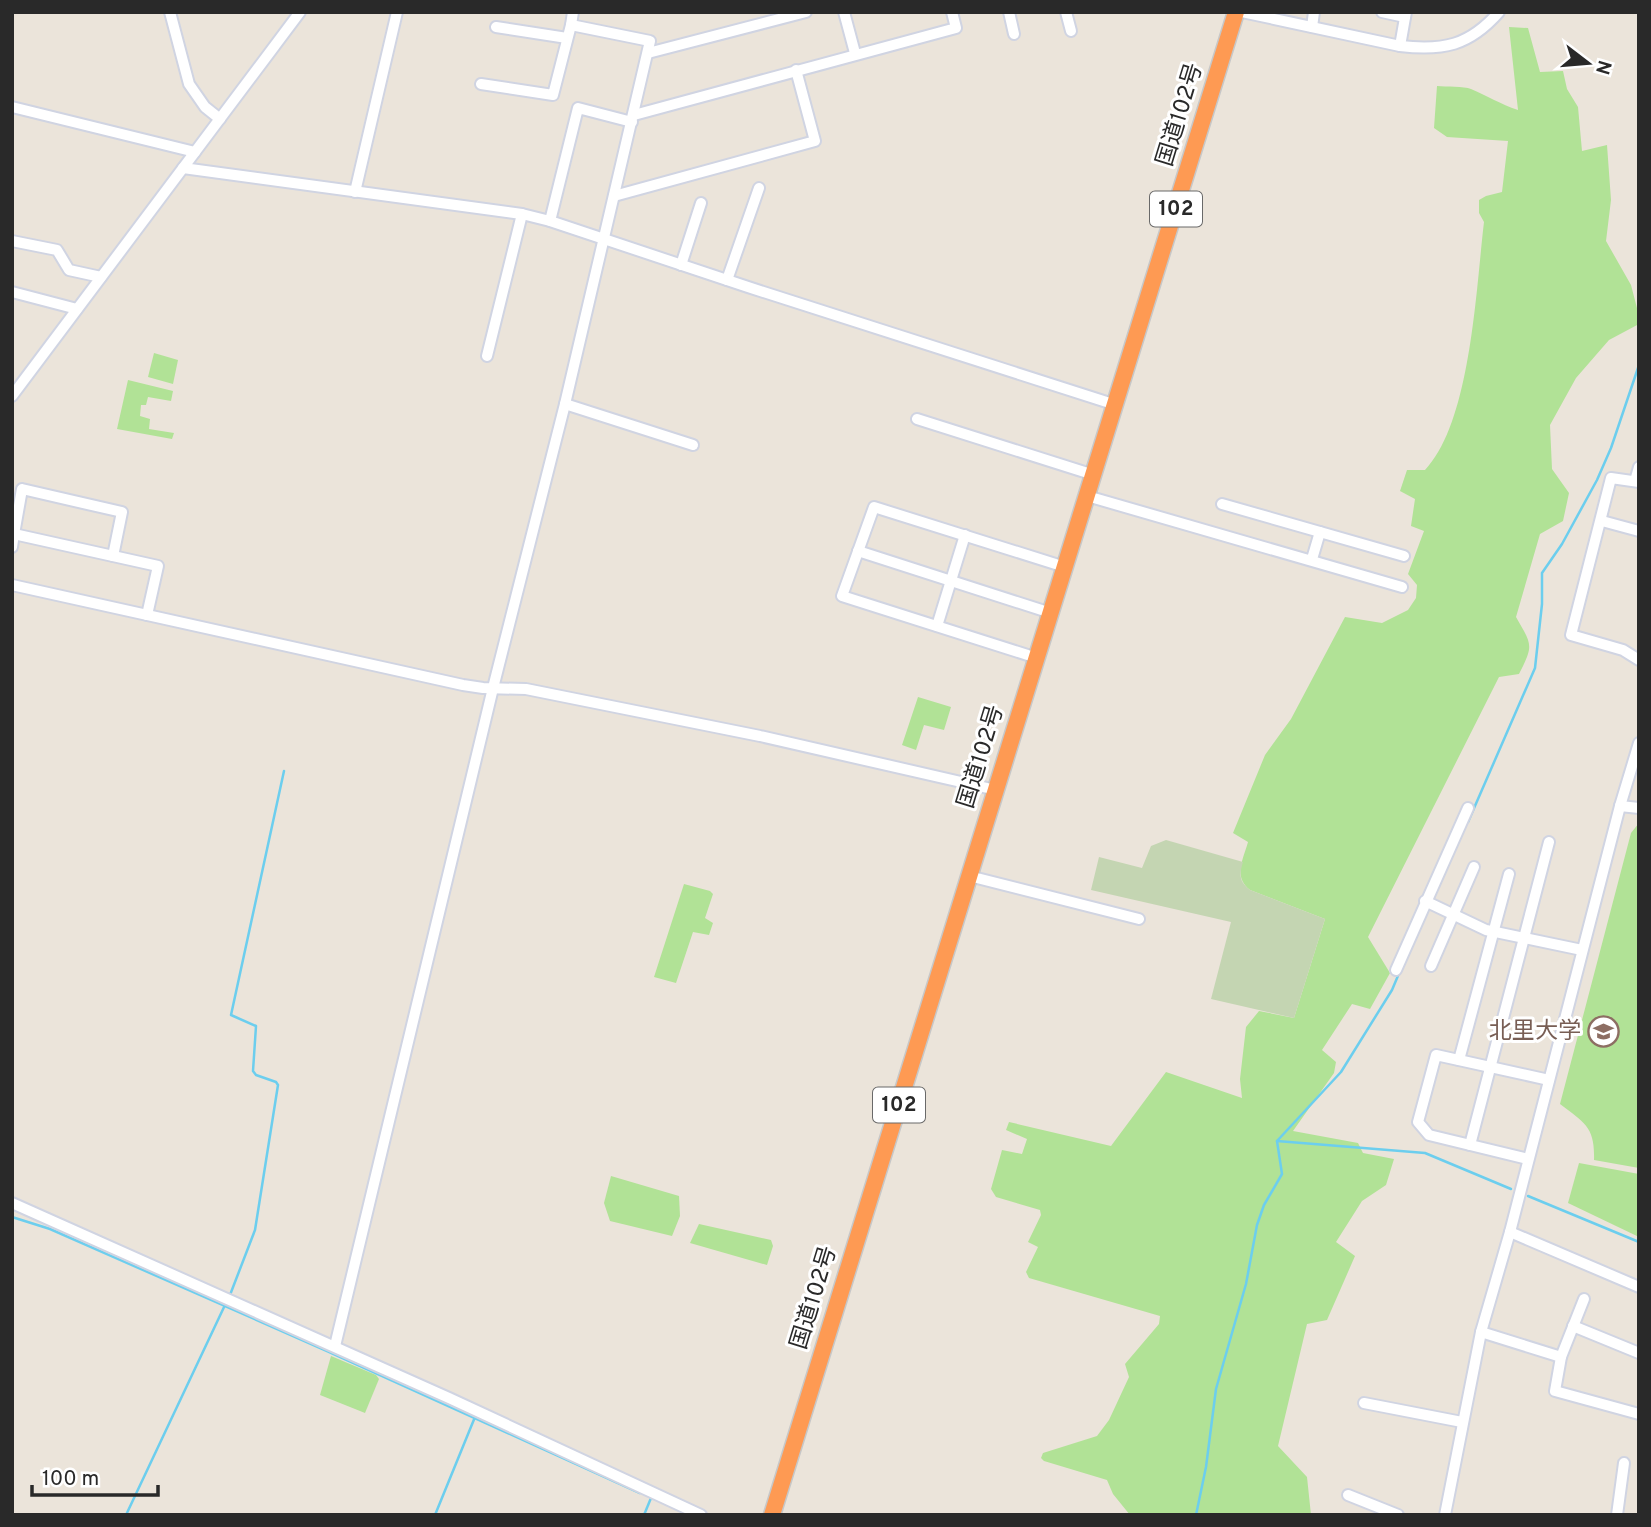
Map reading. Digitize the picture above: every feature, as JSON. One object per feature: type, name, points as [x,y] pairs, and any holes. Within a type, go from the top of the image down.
[{"type":"highway","name":"国道102号","points":[[772,1515],[1236,12]]},
{"type":"street","points":[[170,12],[189,84],[205,107],[220,119]]},
{"type":"street","points":[[12,396],[300,12]]},
{"type":"street","points":[[355,192],[397,12]]},
{"type":"street","points":[[481,84],[554,95],[573,12]]},
{"type":"street","points":[[648,53],[806,12]]},
{"type":"street","points":[[844,12],[855,53]]},
{"type":"street","points":[[550,221],[578,108],[633,118],[796,69],[956,28],[952,12]]},
{"type":"street","points":[[1009,12],[1014,34]]},
{"type":"street","points":[[1066,12],[1071,31]]},
{"type":"street","points":[[1242,12],[1400,46],[1437,48],[1455,44],[1481,31],[1499,12]]},
{"type":"street","points":[[1312,27],[1314,12]]},
{"type":"street","points":[[1382,12],[1406,15],[1400,46]]},
{"type":"street","points":[[335,1346],[648,53],[650,41],[570,25]]},
{"type":"street","points":[[496,27],[567,38]]},
{"type":"street","points":[[614,196],[815,141],[796,69]]},
{"type":"street","points":[[12,107],[195,152]]},
{"type":"street","points":[[183,168],[550,221],[1116,405]]},
{"type":"street","points":[[727,280],[759,188]]},
{"type":"street","points":[[681,265],[701,203]]},
{"type":"street","points":[[487,356],[522,215]]},
{"type":"street","points":[[12,241],[57,250],[69,270],[101,277]]},
{"type":"street","points":[[12,292],[77,309]]},
{"type":"street","points":[[565,404],[693,445]]},
{"type":"street","points":[[917,419],[1094,475]]},
{"type":"street","points":[[1639,467],[1637,482],[1611,478],[1571,635],[1623,650],[1639,660]]},
{"type":"street","points":[[12,547],[22,489],[122,512],[113,556]]},
{"type":"street","points":[[1087,496],[1402,587]]},
{"type":"street","points":[[1222,504],[1404,556]]},
{"type":"street","points":[[1037,659],[842,596],[874,506],[1065,567]]},
{"type":"street","points":[[1602,521],[1639,531]]},
{"type":"street","points":[[1312,559],[1320,532]]},
{"type":"street","points":[[14,534],[158,566],[147,615]]},
{"type":"street","points":[[937,626],[965,536]]},
{"type":"street","points":[[858,551],[1051,612]]},
{"type":"street","points":[[12,585],[463,685],[527,689],[734,731],[996,790]]},
{"type":"street","points":[[1445,1515],[1481,1332],[1510,1232],[1620,806],[1638,749]]},
{"type":"street","points":[[1620,806],[1639,808]]},
{"type":"street","points":[[1396,970],[1429,903],[1468,808]]},
{"type":"street","points":[[1470,1145],[1549,842]]},
{"type":"street","points":[[1432,966],[1474,867]]},
{"type":"street","points":[[1460,1060],[1509,874]]},
{"type":"street","points":[[969,876],[1139,919]]},
{"type":"street","points":[[1429,903],[1494,931],[1582,950]]},
{"type":"street","points":[[1528,1159],[1429,1135],[1418,1122],[1436,1055],[1549,1080]]},
{"type":"street","points":[[12,1203],[335,1346],[701,1515]]},
{"type":"street","points":[[1510,1232],[1639,1287]]},
{"type":"street","points":[[1584,1298],[1561,1357],[1555,1391],[1639,1414]]},
{"type":"street","points":[[1573,1326],[1639,1353]]},
{"type":"street","points":[[1481,1332],[1561,1357]]},
{"type":"street","points":[[1364,1404],[1462,1422]]},
{"type":"street","points":[[1617,1515],[1624,1463]]},
{"type":"street","points":[[1348,1495],[1398,1515]]},
{"type":"green space","points":[[1509,27],[1528,28],[1540,72],[1563,71],[1567,89],[1578,107],[1582,151],[1607,145],[1611,200],[1606,241],[1631,285],[1639,324],[1609,340],[1576,378],[1550,425],[1552,469],[1569,493],[1563,521],[1540,534],[1516,617],[1528,640],[1527,657],[1519,674],[1499,677],[1368,937],[1390,973],[1370,1009],[1352,1004],[1322,1050],[1336,1062],[1334,1073],[1293,1131],[1358,1143],[1363,1153],[1394,1159],[1386,1185],[1362,1201],[1336,1242],[1355,1256],[1327,1320],[1307,1324],[1278,1446],[1307,1477],[1311,1515],[1130,1515],[1113,1494],[1107,1480],[1041,1458],[1043,1453],[1097,1436],[1109,1420],[1129,1377],[1125,1364],[1159,1324],[1160,1316],[1029,1278],[1026,1272],[1038,1247],[1028,1242],[1041,1215],[1040,1210],[996,1197],[991,1189],[1002,1150],[1022,1154],[1027,1139],[1006,1130],[1009,1122],[1111,1146],[1166,1072],[1242,1098],[1240,1079],[1246,1027],[1259,1011],[1294,1018],[1325,919],[1250,890],[1241,874],[1248,842],[1233,833],[1265,755],[1291,719],[1345,617],[1382,623],[1408,610],[1416,598],[1417,585],[1408,574],[1424,531],[1411,526],[1415,499],[1400,491],[1407,470],[1425,470],[1440,448],[1462,388],[1474,317],[1484,222],[1479,213],[1479,200],[1502,192],[1508,141],[1447,137],[1434,128],[1437,86],[1468,88],[1518,110]]},
{"type":"green space","points":[[154,353],[178,360],[173,384],[148,377]]},
{"type":"green space","points":[[128,380],[173,391],[171,401],[148,397],[146,405],[141,405],[140,416],[150,419],[149,429],[174,433],[172,439],[117,429]]},
{"type":"green space","points":[[918,697],[951,707],[944,730],[924,725],[916,750],[902,745]]},
{"type":"green space","name":"北里大学","points":[[1639,823],[1639,1168],[1594,1160],[1593,1140],[1587,1127],[1560,1104],[1631,833]]},
{"type":"green space","points":[[1166,840],[1243,862],[1241,877],[1250,890],[1325,919],[1294,1018],[1211,999],[1231,922],[1091,890],[1099,857],[1142,868],[1151,846]]},
{"type":"green space","points":[[684,884],[713,894],[705,918],[713,923],[709,935],[693,932],[676,983],[654,977]]},
{"type":"green space","points":[[1579,1163],[1639,1174],[1639,1237],[1568,1203]]},
{"type":"green space","points":[[611,1176],[679,1196],[680,1216],[672,1236],[610,1221],[604,1203]]},
{"type":"green space","points":[[699,1224],[771,1240],[773,1246],[767,1265],[690,1243]]},
{"type":"green space","points":[[331,1356],[376,1375],[379,1379],[365,1413],[320,1395]]},
{"type":"waterway","points":[[1468,822],[1535,668],[1542,604],[1542,573],[1562,544],[1597,480],[1611,448],[1639,365]]},
{"type":"waterway","points":[[230,1295],[255,1230],[278,1085],[253,1071],[256,1026],[231,1015],[284,771]]},
{"type":"waterway","points":[[1196,1515],[1206,1467],[1216,1389],[1246,1284],[1257,1225],[1264,1205],[1282,1174],[1277,1141],[1341,1072],[1392,990],[1400,971]]},
{"type":"waterway","points":[[1277,1141],[1425,1153],[1511,1189]]},
{"type":"waterway","points":[[1528,1196],[1639,1242]]},
{"type":"waterway","points":[[12,1217],[50,1229],[640,1493]]},
{"type":"waterway","points":[[126,1515],[225,1305]]},
{"type":"waterway","points":[[435,1515],[475,1417]]},
{"type":"waterway","points":[[644,1515],[651,1498]]},
{"type":"place","name":"北里大学","points":[[1604,1032]]}]
